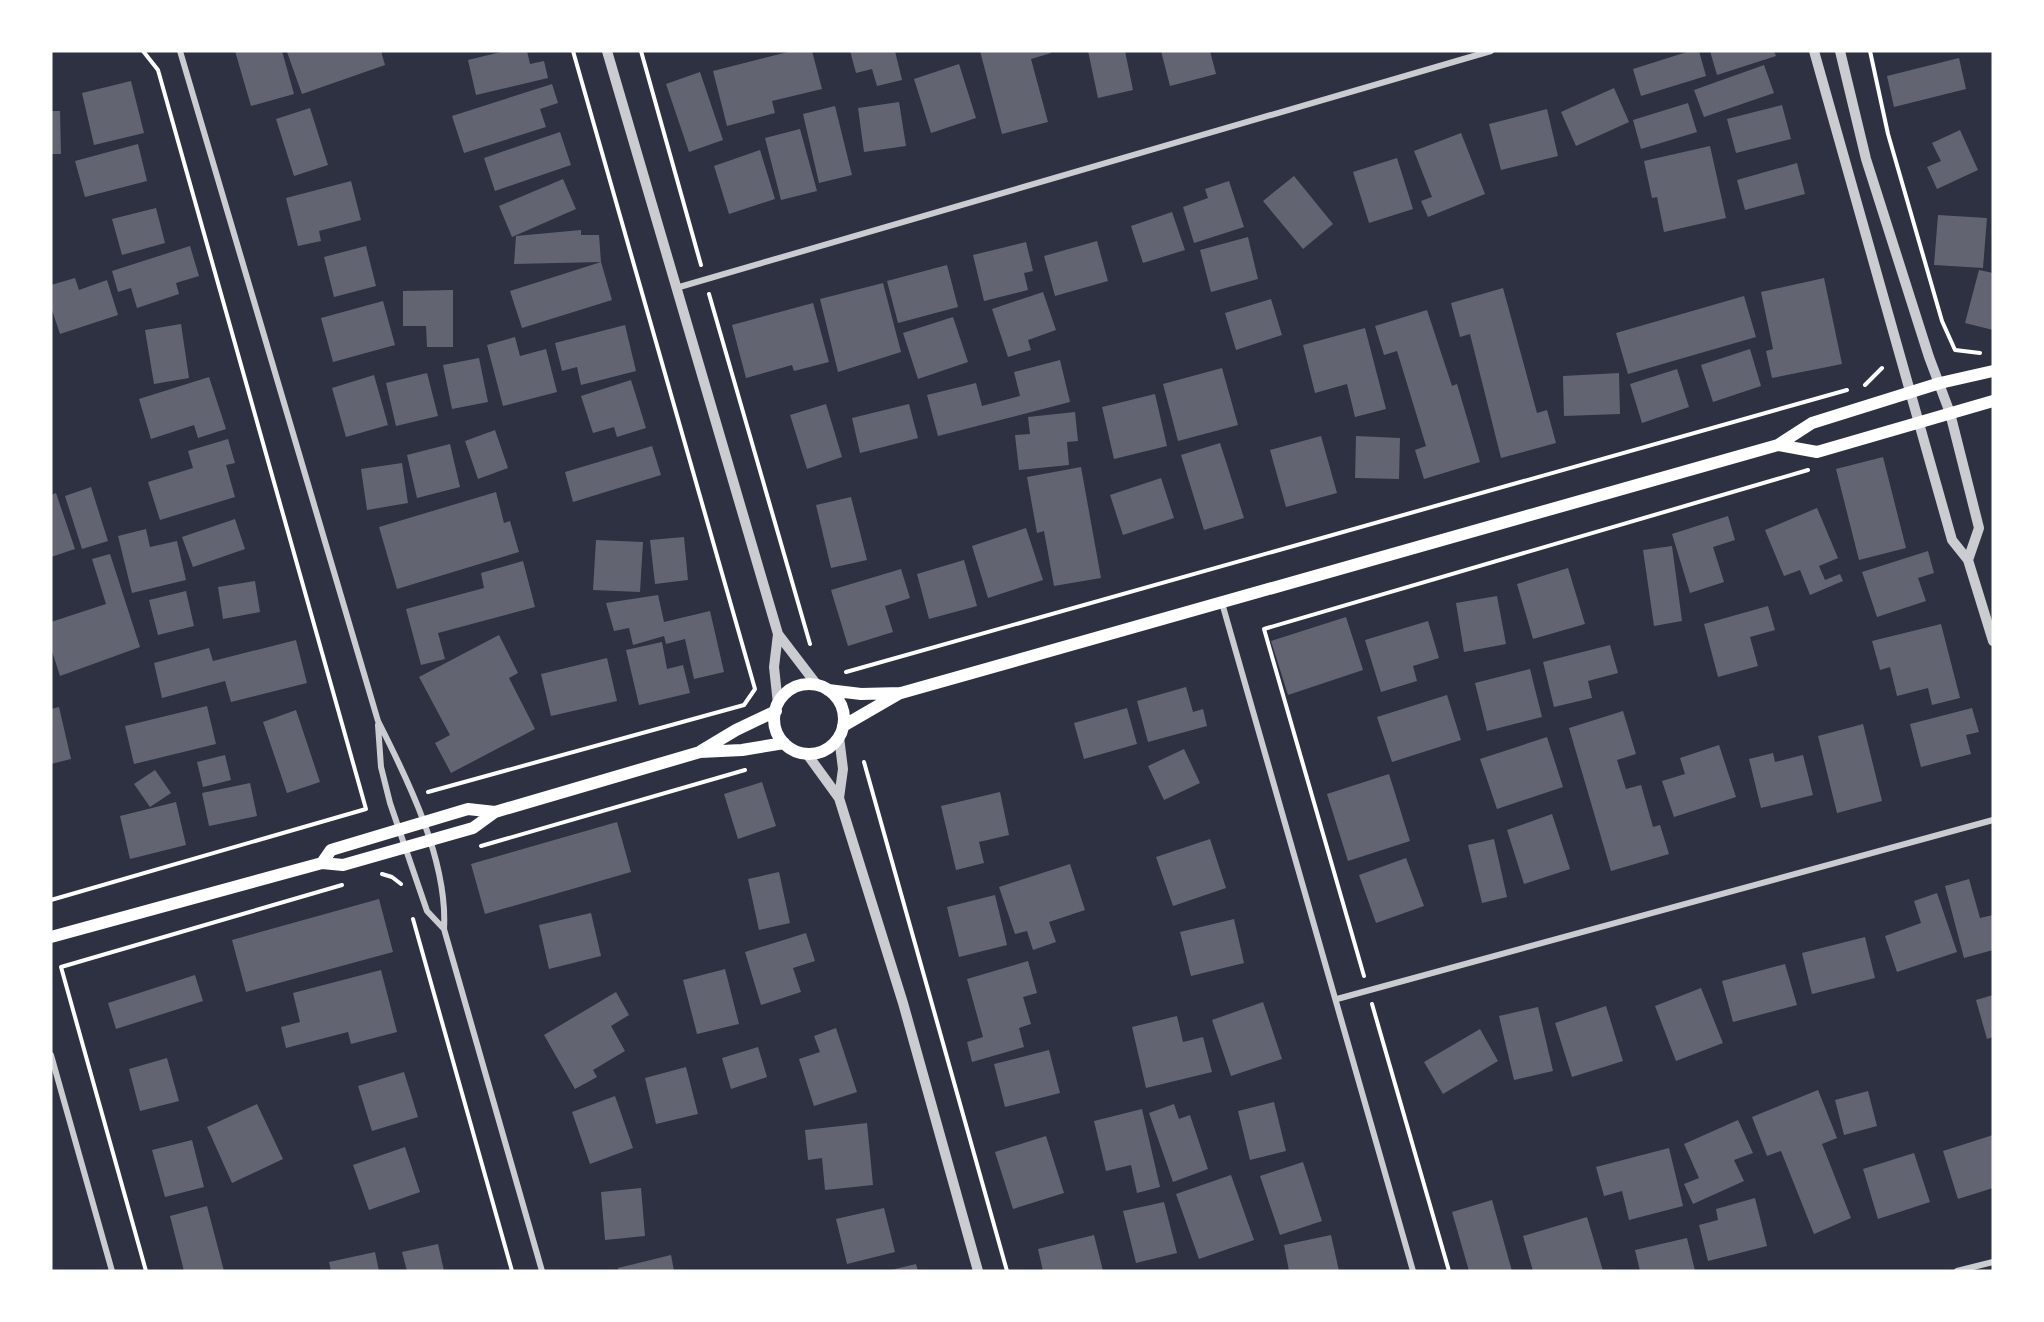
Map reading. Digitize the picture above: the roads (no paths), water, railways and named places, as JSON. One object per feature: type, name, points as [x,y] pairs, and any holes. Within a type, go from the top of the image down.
[{"type":"main road","points":[[700,752],[777,707],[794,688],[823,687],[861,694],[901,693],[1778,446],[1812,423],[1940,383],[1993,371]]},
{"type":"main road","points":[[1778,446],[1817,452],[1993,401]]},
{"type":"main road","points":[[823,687],[841,705],[841,732]]},
{"type":"main road","points":[[51,937],[322,863],[343,866],[473,828],[495,812],[700,752],[742,750],[784,743],[807,754],[825,750],[841,732],[901,693]]},
{"type":"main road","points":[[777,707],[776,727],[784,743]]},
{"type":"main road","points":[[322,863],[331,850],[468,809],[495,812]]},
{"type":"street","points":[[180,51],[378,721],[414,796],[423,823],[446,905],[444,929],[542,1271]]},
{"type":"street","points":[[607,51],[778,634],[774,667],[777,707]]},
{"type":"street","points":[[675,288],[1491,51]]},
{"type":"street","points":[[1814,51],[1952,540],[1968,560],[1993,641]]},
{"type":"street","points":[[1840,51],[1866,159],[1950,413],[1979,528],[1968,560]]},
{"type":"street","points":[[1222,603],[1413,1271]]},
{"type":"street","points":[[778,634],[823,687]]},
{"type":"street","points":[[378,721],[381,767],[404,847],[427,910],[444,929]]},
{"type":"street","points":[[839,798],[843,769],[841,732]]},
{"type":"street","points":[[807,754],[839,798],[903,1003],[978,1271]]},
{"type":"street","points":[[1336,999],[1993,820]]},
{"type":"street","points":[[51,1054],[112,1271]]},
{"type":"street","points":[[1957,1271],[1993,1262]]}]
